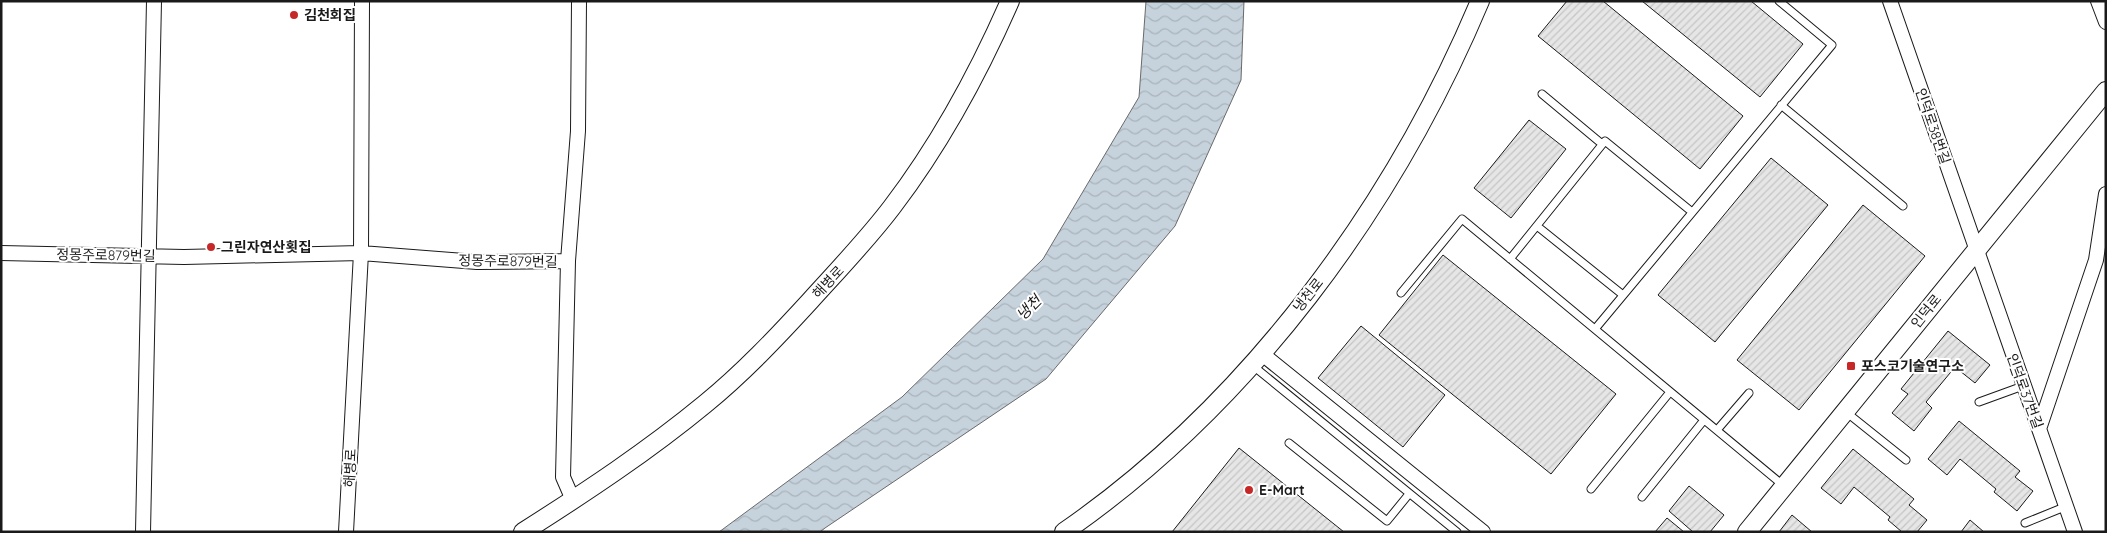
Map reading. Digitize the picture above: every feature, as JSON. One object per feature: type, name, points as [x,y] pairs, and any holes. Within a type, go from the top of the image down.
[{"type":"street","points":[[143,532],[154,1]]},
{"type":"street","points":[[361,253],[362,1]]},
{"type":"street","name":"정몽주로879번길","points":[[1,253],[184,257],[361,253],[477,262],[568,261],[578,130],[578,1]]},
{"type":"street","name":"해병로","points":[[524,532],[573,500],[679,425],[732,380],[790,323],[866,239],[898,198],[939,139],[980,65],[1010,1]]},
{"type":"street","name":"냉천로","points":[[1064,532],[1151,465],[1256,358],[1342,249],[1388,182],[1435,98],[1480,1]]},
{"type":"street","name":"인덕로38번길","points":[[1890,1],[1976,250]]},
{"type":"street","points":[[2098,1],[2106,22]]},
{"type":"street","name":"인덕로","points":[[1747,532],[2106,91]]},
{"type":"street","points":[[2039,429],[2101,261],[2106,194]]},
{"type":"street","name":"인덕로37번길","points":[[1976,250],[2023,386],[2068,506],[2075,532]]},
{"type":"street","name":"해병로","points":[[346,532],[361,253]]},
{"type":"street","points":[[568,261],[564,477],[573,500]]},
{"type":"street","points":[[1256,358],[1483,532]]},
{"type":"lane","points":[[1595,329],[1832,45],[1779,1]]},
{"type":"lane","points":[[1542,94],[1602,144]]},
{"type":"lane","points":[[1781,105],[1903,206]]},
{"type":"lane","points":[[1510,259],[1605,141],[1692,212]]},
{"type":"lane","points":[[1401,293],[1462,219],[1785,486]]},
{"type":"lane","points":[[1537,226],[1623,295]]},
{"type":"lane","points":[[1256,358],[1409,494],[1457,532]]},
{"type":"lane","points":[[1979,402],[2023,386]]},
{"type":"lane","points":[[1591,489],[1670,392]]},
{"type":"lane","points":[[1717,430],[1749,393]]},
{"type":"lane","points":[[1846,411],[1906,460]]},
{"type":"lane","points":[[1642,497],[1704,420]]},
{"type":"lane","points":[[1289,443],[1387,521],[1409,494]]},
{"type":"lane","points":[[2025,524],[2068,506]]},
{"type":"water","name":"냉천","points":[[1146,1],[1244,1],[1241,80],[1175,226],[1046,379],[820,532],[719,532],[902,397],[1043,259],[1139,97]]},
{"type":"building","points":[[1567,1],[1603,1],[1743,116],[1700,169],[1538,36]]},
{"type":"building","points":[[1642,1],[1751,1],[1803,44],[1760,97]]},
{"type":"building","points":[[1529,120],[1566,149],[1511,218],[1474,188]]},
{"type":"building","points":[[1771,158],[1828,205],[1715,342],[1658,295]]},
{"type":"building","points":[[1863,205],[1925,256],[1799,410],[1737,360]]},
{"type":"building","points":[[1443,255],[1616,394],[1551,474],[1379,335]]},
{"type":"building","points":[[1361,326],[1445,395],[1403,447],[1318,378]]},
{"type":"building","points":[[1948,331],[1990,365],[1975,383],[1955,367],[1926,402],[1932,408],[1914,431],[1892,413],[1908,394],[1901,389]]},
{"type":"building","points":[[1959,421],[2020,471],[2015,477],[2033,491],[2017,511],[1994,492],[1996,489],[1960,459],[1947,475],[1928,459]]},
{"type":"building","name":"E-Mart","points":[[1239,448],[1344,532],[1172,532]]},
{"type":"building","points":[[1853,449],[1914,499],[1909,505],[1927,520],[1917,532],[1902,532],[1888,520],[1890,517],[1854,487],[1841,504],[1821,488]]},
{"type":"building","points":[[1689,486],[1724,515],[1710,532],[1693,532],[1669,511]]},
{"type":"building","points":[[1792,515],[1812,532],[1779,532]]},
{"type":"building","points":[[1667,518],[1684,532],[1655,532]]},
{"type":"building","points":[[1970,520],[1984,532],[1961,532]]},
{"type":"place","name":"김천회집","points":[[294,15]]},
{"type":"place","name":"그린자연산횟집","points":[[211,247]]},
{"type":"place","name":"포스코기술연구소","points":[[1851,366]]},
{"type":"place","name":"E-Mart","points":[[1249,490]]}]
